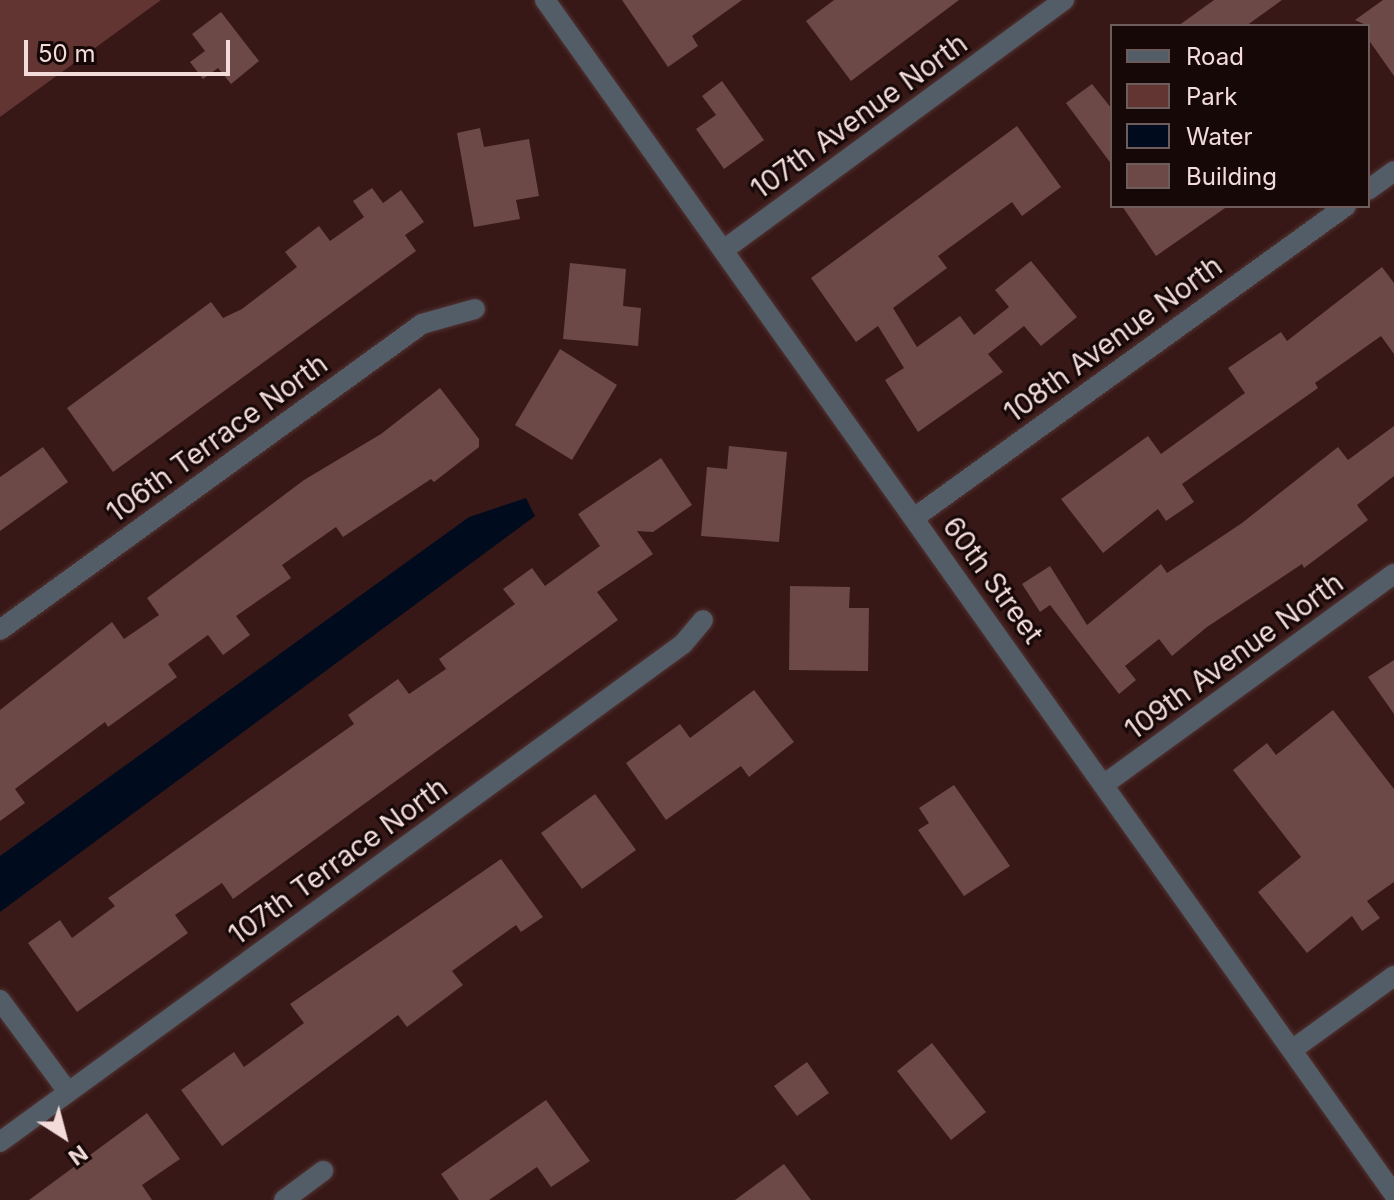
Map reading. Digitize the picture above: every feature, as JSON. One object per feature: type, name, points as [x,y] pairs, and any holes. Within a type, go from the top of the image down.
[{"type":"street","name":"60th Street","points":[[545,0],[1106,783],[1394,1194]]},
{"type":"street","name":"107th Avenue North","points":[[725,249],[1064,0]]},
{"type":"street","points":[[1370,189],[1394,171]]},
{"type":"street","name":"108th Avenue North","points":[[914,518],[1343,208]]},
{"type":"street","name":"106th Terrace North","points":[[0,630],[422,324],[475,309]]},
{"type":"street","name":"109th Avenue North","points":[[1106,783],[1394,574]]},
{"type":"street","name":"107th Terrace North","points":[[0,1142],[683,644],[703,620]]},
{"type":"street","points":[[1292,1050],[1394,976]]},
{"type":"street","points":[[0,1000],[68,1092]]},
{"type":"street","points":[[284,1200],[323,1171]]},
{"type":"green space","points":[[0,0],[161,0],[0,117]]},
{"type":"water","points":[[526,498],[535,516],[0,912],[0,856],[469,517]]},
{"type":"building","points":[[622,0],[742,0],[692,36],[698,46],[668,67]]},
{"type":"building","points":[[834,0],[959,0],[851,81],[806,21]]},
{"type":"building","points":[[1214,0],[1282,0],[1249,24],[1181,24]]},
{"type":"building","points":[[1383,0],[1394,0],[1394,76],[1370,42],[1370,24],[1355,20]]},
{"type":"building","points":[[221,12],[259,61],[231,84],[218,68],[203,79],[190,62],[205,51],[192,34]]},
{"type":"building","points":[[722,81],[764,140],[724,169],[696,129],[716,115],[702,96]]},
{"type":"building","points":[[1092,84],[1110,106],[1110,162],[1066,103]]},
{"type":"building","points":[[1017,126],[1061,187],[1022,216],[1012,202],[938,256],[947,268],[893,308],[917,347],[960,316],[974,335],[1009,307],[995,290],[1031,261],[1077,317],[1041,346],[1024,326],[988,354],[1003,372],[918,432],[885,380],[904,368],[878,326],[856,342],[811,278]]},
{"type":"building","points":[[480,128],[484,147],[529,139],[539,196],[516,200],[520,219],[474,227],[457,133]]},
{"type":"building","points":[[372,188],[383,203],[401,190],[424,222],[405,235],[416,251],[113,472],[67,408],[211,302],[223,318],[242,309],[297,267],[285,252],[319,226],[330,241],[364,217],[353,201]]},
{"type":"building","points":[[1123,208],[1225,208],[1156,256]]},
{"type":"building","points":[[570,263],[626,269],[623,306],[641,308],[638,346],[563,339]]},
{"type":"building","points":[[1382,267],[1394,283],[1394,354],[1381,336],[1315,383],[1318,388],[1182,484],[1194,502],[1166,521],[1158,509],[1103,553],[1061,499],[1148,436],[1161,454],[1245,393],[1228,368],[1281,332],[1287,341]]},
{"type":"building","points":[[560,349],[617,385],[572,460],[515,425]]},
{"type":"building","points":[[440,388],[479,439],[479,447],[434,482],[431,479],[343,537],[336,527],[282,565],[291,578],[236,616],[250,635],[223,655],[208,635],[168,664],[177,677],[108,727],[105,722],[15,789],[25,803],[0,821],[0,710],[112,622],[124,639],[159,615],[147,598],[304,480],[381,434]]},
{"type":"building","points":[[1394,426],[1394,476],[1357,505],[1368,520],[1304,568],[1302,564],[1207,627],[1172,656],[1159,639],[1125,666],[1136,680],[1119,694],[1050,605],[1040,612],[1022,584],[1050,566],[1087,625],[1161,564],[1167,573],[1242,523],[1338,447],[1348,460]]},
{"type":"building","points":[[729,446],[787,452],[779,542],[701,536],[707,467],[727,469]]},
{"type":"building","points":[[43,447],[68,482],[0,531],[0,477]]},
{"type":"building","points":[[661,458],[692,505],[653,532],[637,531],[653,554],[597,592],[618,620],[233,899],[222,883],[175,915],[188,933],[77,1012],[28,943],[60,920],[72,938],[115,906],[108,898],[354,724],[348,715],[398,679],[409,694],[446,669],[439,659],[515,604],[503,589],[532,568],[545,586],[600,546],[578,514]]},
{"type":"building","points":[[790,586],[850,587],[849,608],[869,608],[868,671],[789,670]]},
{"type":"building","points":[[1394,660],[1394,714],[1368,677]]},
{"type":"building","points":[[754,690],[794,742],[749,777],[741,766],[666,820],[626,763],[680,724],[690,738]]},
{"type":"building","points":[[1333,710],[1394,789],[1394,882],[1367,901],[1380,918],[1362,931],[1352,916],[1307,953],[1258,892],[1301,857],[1233,770],[1267,743],[1276,755]]},
{"type":"building","points":[[954,785],[1010,866],[964,896],[918,830],[929,823],[919,808]]},
{"type":"building","points":[[595,794],[636,850],[582,889],[541,833]]},
{"type":"building","points":[[501,859],[543,917],[521,932],[516,925],[452,971],[463,985],[407,1027],[398,1015],[222,1146],[181,1090],[234,1052],[244,1067],[304,1023],[290,1004]]},
{"type":"building","points":[[932,1043],[986,1112],[951,1140],[897,1071]]},
{"type":"building","points":[[807,1062],[829,1093],[797,1116],[774,1086]]},
{"type":"building","points":[[546,1100],[590,1161],[551,1187],[537,1167],[489,1200],[459,1200],[441,1174]]},
{"type":"building","points":[[147,1113],[180,1159],[142,1185],[152,1200],[29,1200]]},
{"type":"building","points":[[784,1164],[811,1200],[735,1200]]}]
